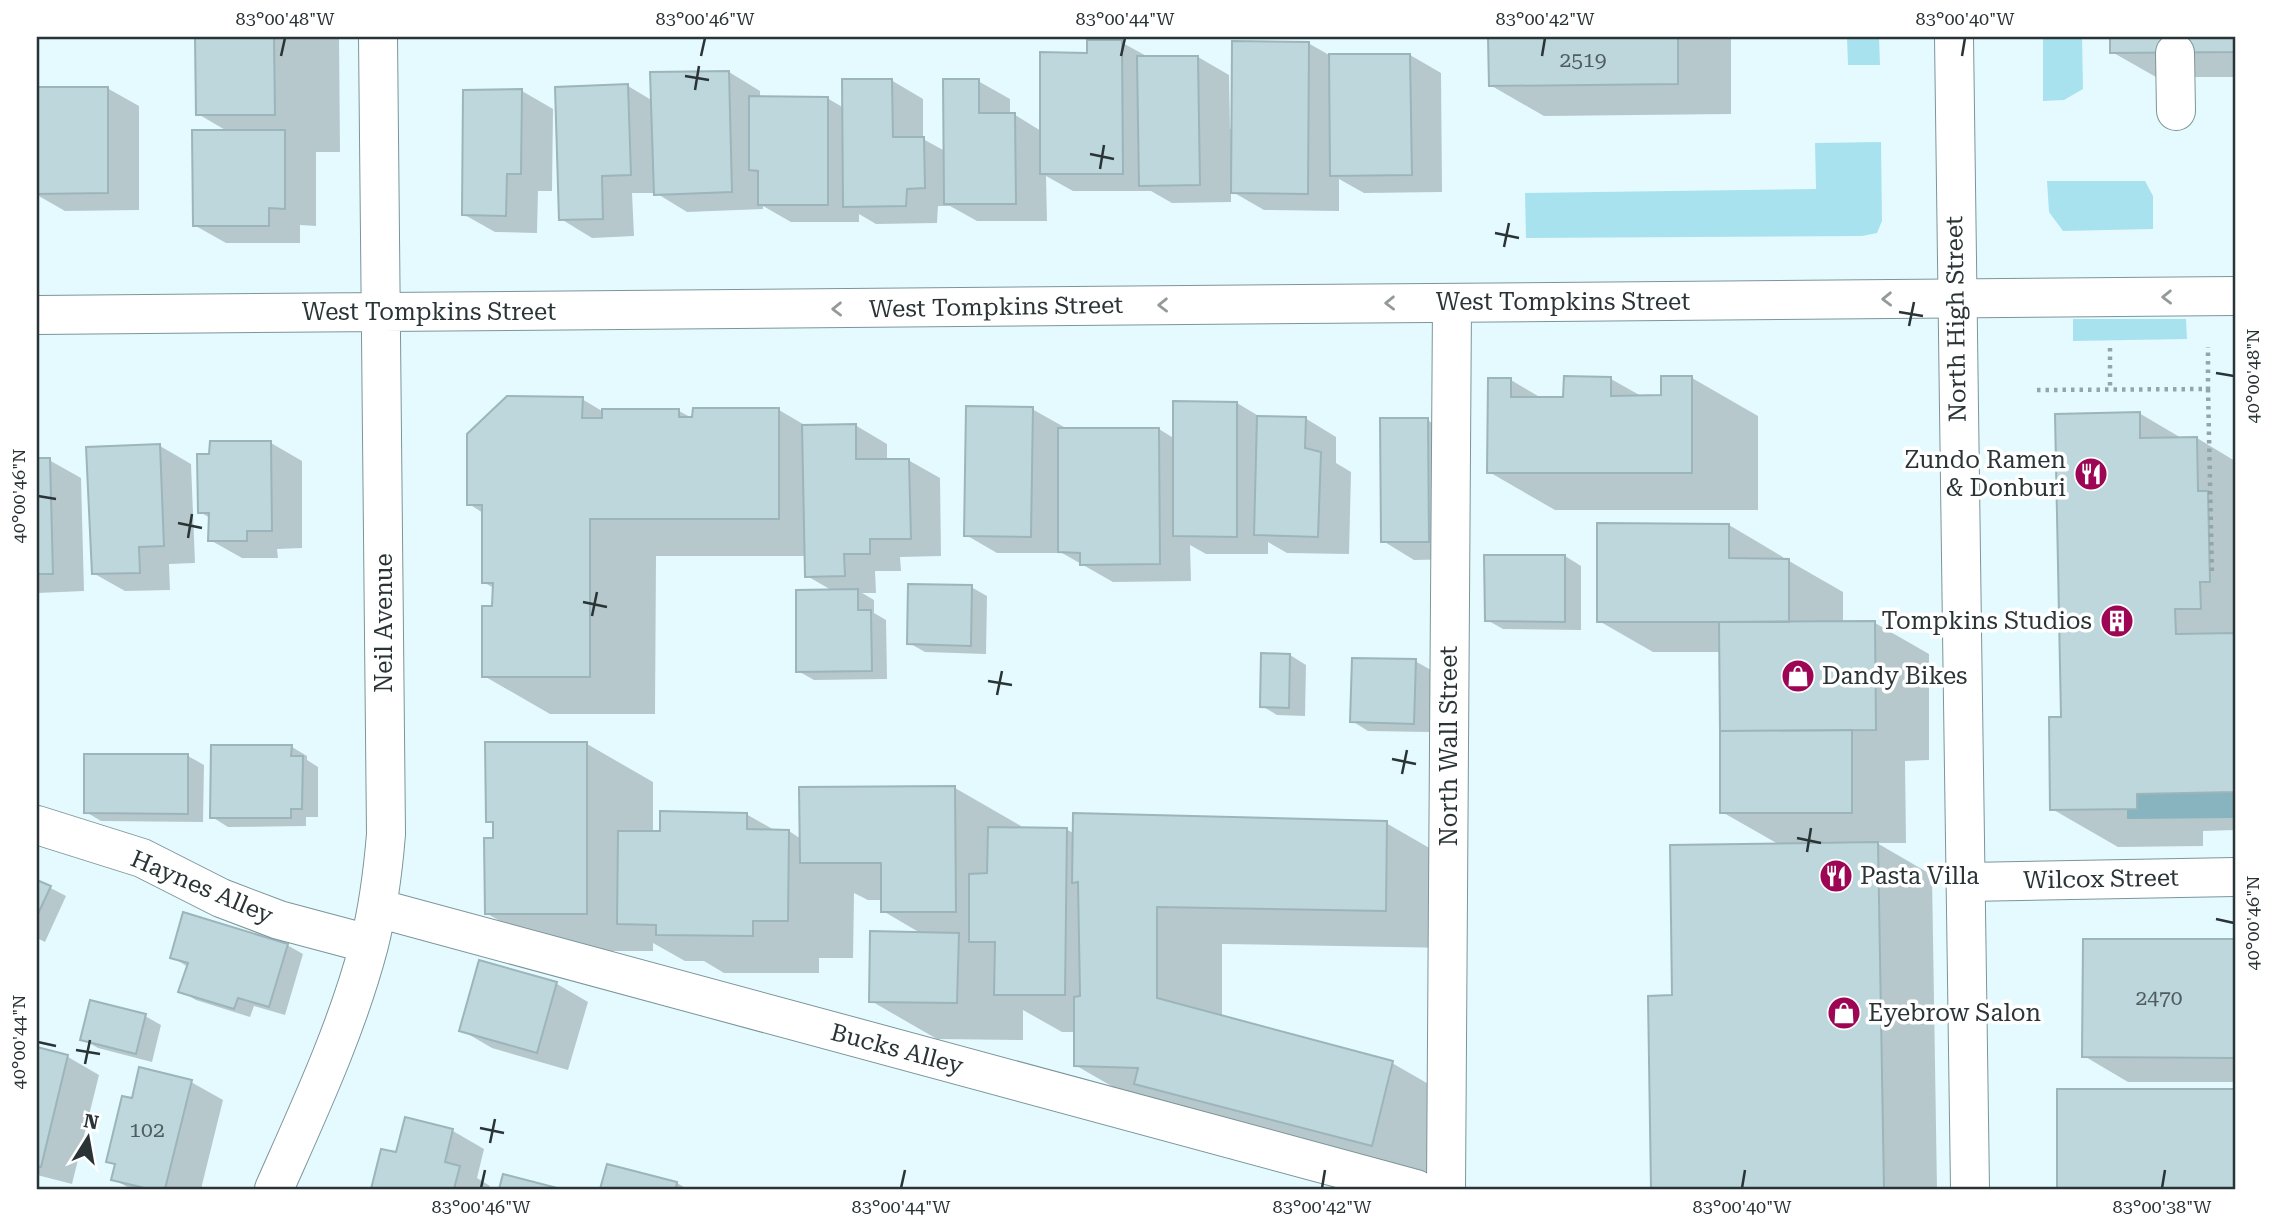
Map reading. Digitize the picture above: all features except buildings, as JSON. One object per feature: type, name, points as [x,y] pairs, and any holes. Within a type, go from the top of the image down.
[{"type":"street","name":"Neil Avenue","points":[[274,1189],[346,1017],[373,926],[386,834],[378,37]]},
{"type":"street","name":"North High Street","points":[[1954,37],[1955,298],[1968,882],[1970,1189]]},
{"type":"street","points":[[2175,53],[2176,111]]},
{"type":"street","name":"West Tompkins Street","points":[[37,315],[2235,296]]},
{"type":"street","name":"North Wall Street","points":[[1447,1189],[1452,303]]},
{"type":"street","name":"Haynes Alley","points":[[37,825],[142,858],[221,898],[279,920],[373,926]]},
{"type":"street","name":"Wilcox Street","points":[[1968,882],[2235,877]]},
{"type":"street","name":"Bucks Alley","points":[[373,926],[1416,1189]]},
{"type":"path","points":[[2207,347],[2212,574]]},
{"type":"path","points":[[2110,348],[2110,389]]},
{"type":"path","points":[[2037,390],[2208,388]]},
{"type":"shaded area","points":[[1847,37],[1879,37],[1880,65],[1848,65]]},
{"type":"shaded area","points":[[2043,37],[2082,37],[2083,89],[2064,100],[2043,101]]},
{"type":"shaded area","points":[[1881,142],[1882,221],[1877,233],[1862,236],[1526,238],[1525,193],[1816,189],[1815,143]]},
{"type":"shaded area","points":[[2047,181],[2145,181],[2153,196],[2153,229],[2063,231],[2049,212]]},
{"type":"shaded area","points":[[2073,319],[2186,319],[2187,339],[2073,341]]},
{"type":"shaded area","points":[[2235,792],[2235,818],[2127,819],[2127,809],[2137,808],[2137,794]]},
{"type":"place","name":"Zundo Ramen & Donburi","points":[[2091,474]]},
{"type":"place","name":"Tompkins Studios","points":[[2117,621]]},
{"type":"place","name":"Dandy Bikes","points":[[1798,676]]},
{"type":"place","name":"Pasta Villa","points":[[1836,876]]},
{"type":"place","name":"Eyebrow Salon","points":[[1844,1013]]}]
